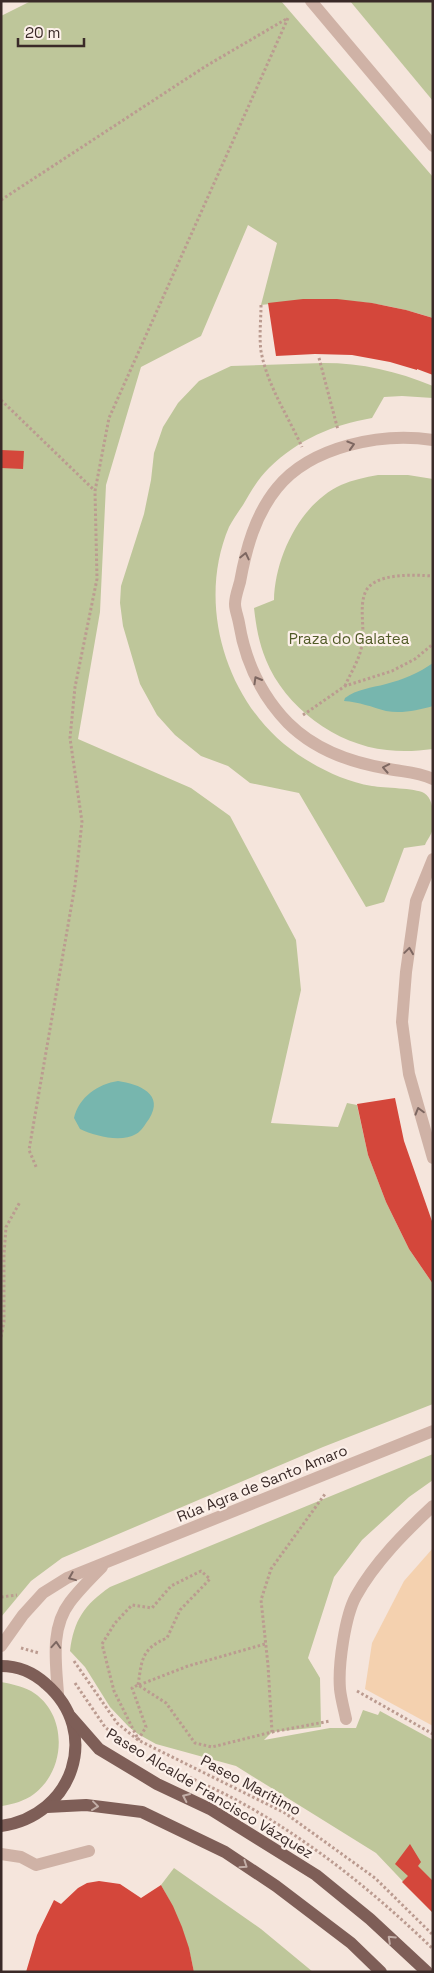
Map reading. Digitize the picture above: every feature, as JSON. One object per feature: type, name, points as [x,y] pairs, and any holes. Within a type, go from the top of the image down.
[{"type":"main road","points":[[1,1666],[12,1666],[37,1676],[58,1694],[71,1717],[76,1742],[73,1766],[63,1789],[47,1807],[26,1820],[1,1826]]},
{"type":"main road","name":"Paseo Alcalde Francisco Vázquez","points":[[71,1717],[99,1749],[158,1784],[210,1809],[316,1875],[370,1919],[427,1972]]},
{"type":"main road","points":[[47,1807],[86,1805],[142,1812],[225,1852],[276,1886],[344,1937],[381,1972]]},
{"type":"street","points":[[311,1],[433,146]]},
{"type":"street","points":[[433,440],[416,437],[382,438],[351,444],[319,457],[297,470],[277,488],[259,518],[245,551],[235,604],[241,638],[252,672],[267,697],[288,723],[314,743],[339,757],[389,769],[415,772],[433,779]]},
{"type":"street","points":[[433,859],[416,901],[406,972],[402,1022],[409,1074],[433,1158]]},
{"type":"street","name":"Rúa Agra de Santo Amaro","points":[[3,1644],[23,1615],[43,1593],[67,1578],[104,1565],[433,1431]]},
{"type":"street","points":[[346,1719],[340,1689],[344,1637],[356,1596],[378,1564],[411,1526],[433,1506]]},
{"type":"street","name":"Rúa Agra de Santo Amaro","points":[[58,1694],[55,1659],[58,1624],[69,1603],[104,1565]]},
{"type":"street","points":[[1,1854],[21,1856],[36,1865],[89,1851]]},
{"type":"path","points":[[1,200],[206,66],[288,18],[109,418],[95,491],[97,579],[75,687],[70,738],[82,822],[75,885],[29,1150],[37,1169]]},
{"type":"path","points":[[261,305],[261,349],[263,361],[278,398],[302,447]]},
{"type":"path","points":[[320,358],[338,430]]},
{"type":"path","points":[[1,400],[95,491]]},
{"type":"path","points":[[345,686],[360,656],[363,643],[365,593],[377,582],[397,576],[433,576]]},
{"type":"path","points":[[302,715],[345,686],[392,671],[415,659],[433,644]]},
{"type":"path","points":[[1,1337],[4,1322],[6,1227],[20,1202]]},
{"type":"path","points":[[272,1732],[261,1600],[271,1568],[327,1492]]},
{"type":"path","points":[[138,1685],[143,1656],[153,1644],[167,1638],[180,1610],[210,1579],[201,1572],[171,1586],[152,1608],[132,1605],[115,1623],[102,1644],[114,1691],[138,1740]]},
{"type":"path","points":[[3,1644],[55,1659]]},
{"type":"path","points":[[138,1740],[146,1727],[132,1688],[188,1666],[266,1644]]},
{"type":"path","name":"Paseo Marítimo","points":[[72,1658],[117,1723],[138,1740],[285,1813],[375,1878],[433,1935]]},
{"type":"path","points":[[74,1681],[105,1727],[125,1744]]},
{"type":"path","points":[[138,1685],[166,1703],[195,1743],[212,1747],[272,1732],[346,1719]]},
{"type":"path","points":[[340,1689],[356,1691],[433,1734]]},
{"type":"path","points":[[167,1767],[221,1792],[280,1826],[332,1862],[391,1909],[433,1949]]},
{"type":"green space","points":[[31,1],[281,1],[433,177],[433,318],[389,306],[347,301],[284,302],[261,305],[277,243],[248,225],[201,336],[141,367],[106,485],[100,612],[78,739],[191,788],[230,816],[296,940],[301,990],[271,1123],[338,1127],[347,1103],[357,1105],[368,1155],[386,1202],[409,1249],[433,1284],[433,1404],[323,1447],[62,1558],[31,1581],[1,1617],[1,16]]},
{"type":"green space","points":[[350,1],[433,1],[433,101]]},
{"type":"green space","points":[[323,363],[366,366],[406,376],[433,386],[433,398],[384,397],[372,418],[330,429],[304,441],[280,458],[261,476],[229,527],[219,559],[216,592],[218,625],[226,657],[239,687],[257,715],[279,739],[305,759],[337,776],[372,786],[420,791],[430,799],[433,828],[425,845],[404,848],[384,902],[366,907],[299,793],[250,783],[228,766],[201,756],[175,735],[157,715],[140,684],[123,626],[120,603],[121,586],[144,514],[154,453],[163,427],[178,403],[199,381],[231,366]]},
{"type":"green space","name":"Praza do Galatea","points":[[378,475],[408,475],[433,479],[433,749],[398,751],[368,747],[331,732],[314,721],[299,708],[275,677],[266,660],[258,634],[254,608],[274,600],[275,583],[279,567],[292,534],[302,518],[326,494],[341,485]]},
{"type":"green space","points":[[433,1454],[433,1480],[409,1497],[362,1540],[334,1577],[308,1658],[320,1678],[321,1727],[272,1732],[264,1740],[330,1728],[356,1728],[363,1710],[378,1715],[380,1711],[433,1740],[433,1913],[376,1853],[236,1766],[156,1744],[138,1734],[110,1707],[85,1667],[70,1651],[74,1630],[82,1614],[93,1600],[110,1587]]},
{"type":"green space","points":[[1,1682],[27,1689],[43,1701],[52,1713],[59,1741],[53,1770],[45,1783],[27,1799],[2,1806]]},
{"type":"green space","points":[[174,1868],[261,1929],[313,1972],[194,1972],[189,1949],[181,1927],[161,1885]]},
{"type":"sand","points":[[433,1548],[433,1726],[365,1689],[372,1643],[404,1581]]},
{"type":"water","points":[[433,663],[433,706],[410,711],[392,712],[344,701],[345,698],[354,693],[404,678]]},
{"type":"water","points":[[118,1081],[141,1088],[152,1097],[154,1103],[153,1110],[142,1129],[130,1137],[116,1138],[100,1136],[80,1129],[74,1118],[80,1104],[97,1088]]},
{"type":"building","points":[[303,299],[337,299],[372,303],[433,318],[433,375],[390,362],[352,355],[276,356],[268,303]]},
{"type":"building","points":[[1,450],[24,451],[23,469],[1,468]]},
{"type":"building","points":[[395,1098],[404,1141],[433,1224],[433,1284],[409,1249],[386,1202],[368,1155],[357,1104]]},
{"type":"building","points":[[410,1844],[421,1862],[418,1866],[433,1881],[433,1913],[402,1882],[408,1876],[395,1864]]},
{"type":"building","points":[[99,1881],[120,1884],[141,1898],[161,1885],[182,1927],[194,1972],[26,1972],[37,1935],[54,1900],[61,1904],[78,1888],[87,1883]]}]
